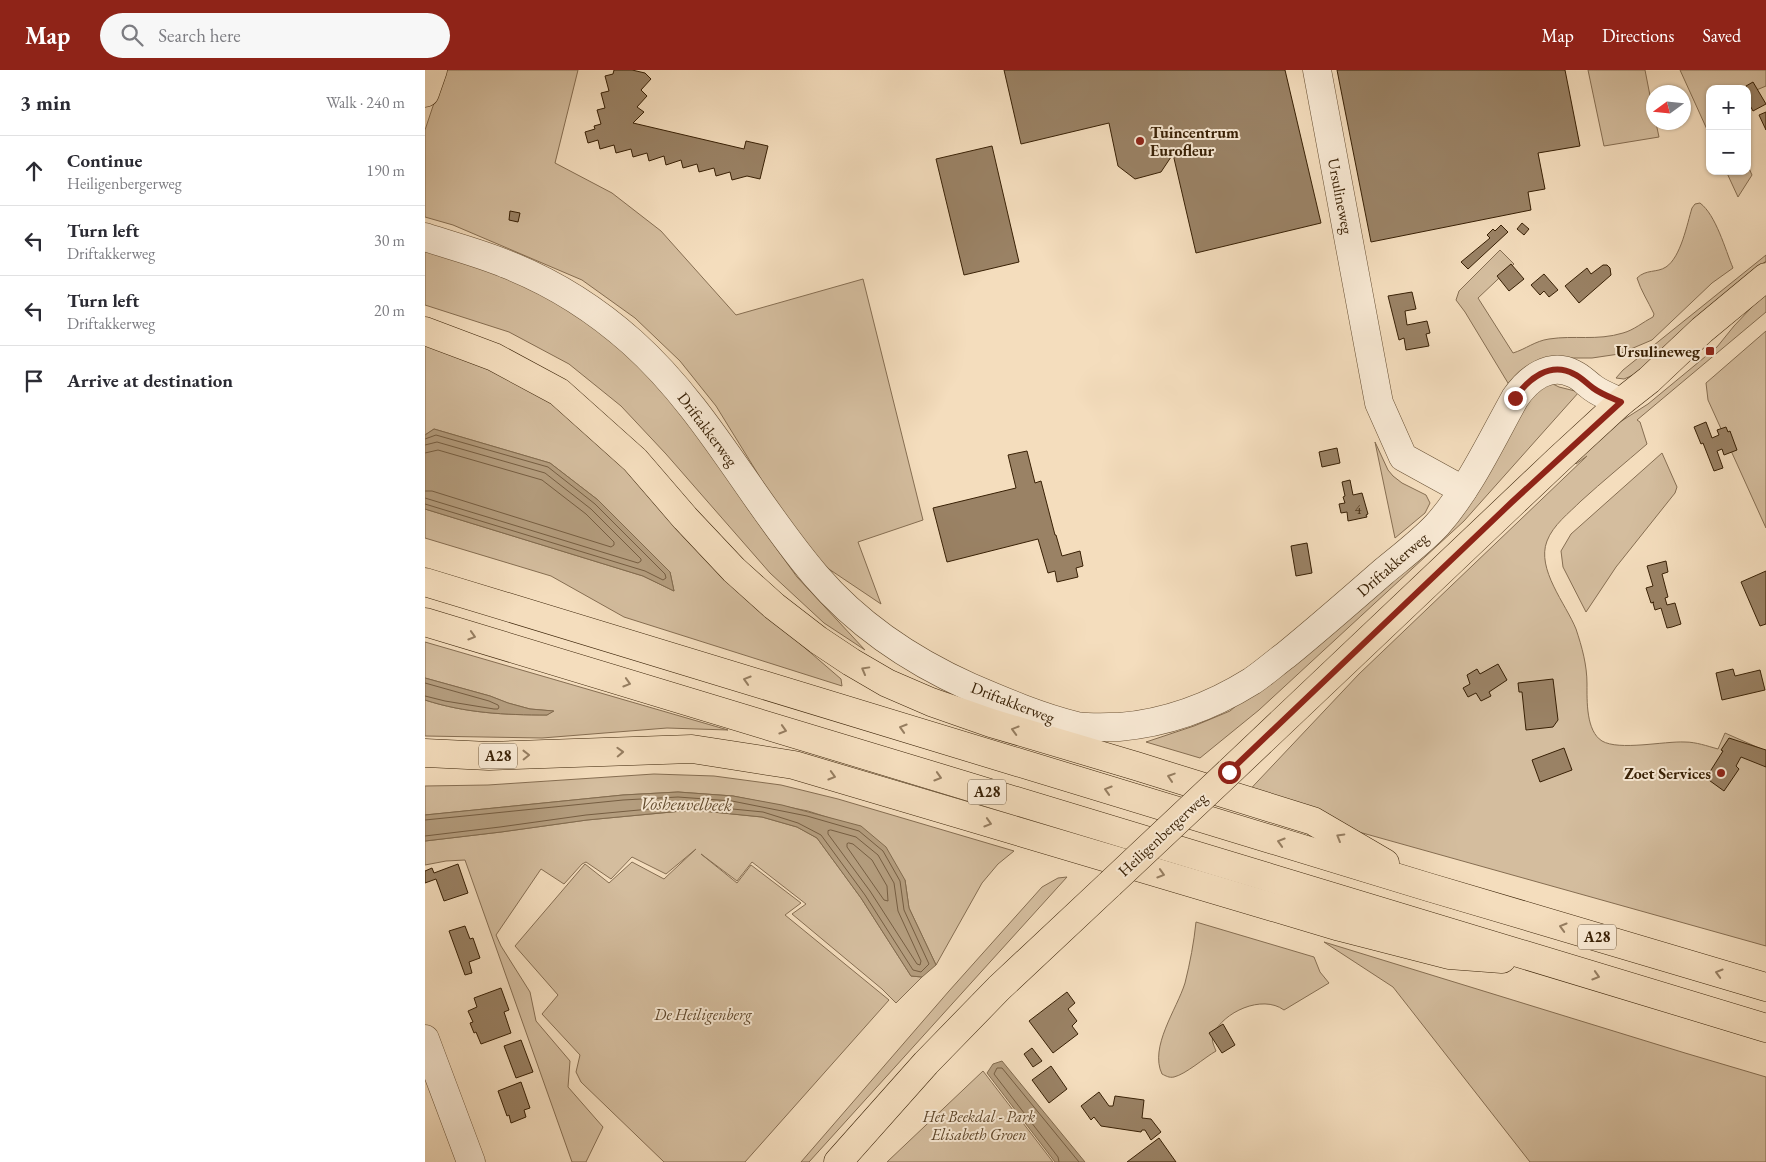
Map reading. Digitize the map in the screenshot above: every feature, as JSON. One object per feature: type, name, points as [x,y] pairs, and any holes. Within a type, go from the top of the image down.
[{"type":"main road","points":[[425,93],[433,70]]},
{"type":"main road","name":"Heiligenbergerweg","points":[[837,1162],[926,1063],[999,988],[1512,502],[1702,330],[1766,277]]},
{"type":"main road","name":"A28","points":[[425,331],[494,357],[559,392],[635,460],[728,564],[773,606],[824,645],[887,683],[931,702],[991,723],[1136,766],[1313,822],[1428,887]]},
{"type":"main road","name":"A28","points":[[425,582],[1428,887],[1766,986]]},
{"type":"main road","name":"A28","points":[[425,622],[1766,1028]]},
{"type":"main road","name":"A28","points":[[425,753],[489,756],[692,749],[794,765],[1340,927],[1449,955],[1549,962]]},
{"type":"street","name":"Ursulineweg","points":[[1317,70],[1379,402],[1403,458],[1463,490]]},
{"type":"street","name":"Driftakkerweg","points":[[425,237],[498,261],[536,277],[571,296],[598,314],[630,340],[649,357],[698,413],[805,564],[866,625],[912,657],[950,678],[1034,713],[1076,725],[1095,727],[1127,726],[1181,715],[1210,704],[1255,680],[1435,527],[1463,490],[1521,390],[1540,373],[1557,370],[1572,372],[1593,388],[1621,402]]},
{"type":"street","points":[[425,1039],[471,1162]]},
{"type":"green space","points":[[445,70],[578,70],[555,163],[612,193],[661,231],[736,315],[863,279],[923,520],[858,542],[881,604],[808,555],[716,406],[680,361],[635,318],[582,280],[453,225],[425,217],[425,130]]},
{"type":"green space","points":[[1588,70],[1645,70],[1648,85],[1646,85],[1646,130],[1658,130],[1659,137],[1604,146]]},
{"type":"green space","points":[[1680,70],[1766,70],[1766,86],[1751,92],[1751,85],[1706,85],[1706,127],[1691,94],[1691,85],[1687,85]]},
{"type":"green space","points":[[1751,173],[1752,175],[1738,197],[1728,175],[1751,175]]},
{"type":"green space","points":[[1700,203],[1711,216],[1733,268],[1712,283],[1652,340],[1619,354],[1592,358],[1568,358],[1511,388],[1456,300],[1459,291],[1500,250],[1514,264],[1478,298],[1513,353],[1539,341],[1549,339],[1595,337],[1623,333],[1653,317],[1654,314],[1637,278],[1644,273],[1663,269],[1671,262],[1676,256],[1683,240],[1692,208],[1695,204]]},
{"type":"green space","points":[[425,247],[538,287],[631,352],[713,455],[748,509],[797,577],[865,650],[824,623],[770,573],[666,454],[621,406],[569,364],[509,332],[425,305]]},
{"type":"green space","points":[[1766,255],[1766,261],[1638,373],[1624,379],[1616,378],[1623,370]]},
{"type":"green space","points":[[1766,292],[1766,312],[1637,420],[1640,422],[1647,444],[1589,494],[1553,530],[1547,541],[1545,563],[1554,586],[1576,629],[1584,656],[1590,723],[1602,741],[1619,745],[1685,742],[1697,743],[1718,749],[1725,733],[1766,751],[1766,946],[1241,799],[1359,674],[1587,456],[1576,464],[1573,459],[1609,429],[1648,404],[1717,347]]},
{"type":"green space","points":[[1766,331],[1766,528],[1708,400],[1706,383]]},
{"type":"green space","points":[[425,335],[557,399],[775,622],[841,679],[842,686],[624,617],[551,576],[425,538],[425,509],[643,576],[674,591],[670,572],[598,500],[550,463],[434,429],[425,435]]},
{"type":"green space","points":[[1547,381],[1559,387],[1579,392],[1464,521],[1259,710],[1200,758],[1146,742],[1194,726],[1230,711],[1349,611]]},
{"type":"green space","points":[[1375,442],[1388,470],[1393,476],[1402,483],[1426,495],[1430,503],[1425,513],[1395,538]]},
{"type":"green space","points":[[1662,453],[1677,487],[1675,493],[1616,567],[1586,612],[1563,567],[1561,551],[1571,534]]},
{"type":"green space","points":[[425,642],[728,730],[667,728],[542,738],[425,736],[425,700],[455,708],[485,712],[547,715],[553,711],[530,709],[425,678]]},
{"type":"green space","points":[[654,774],[714,776],[781,785],[838,799],[1014,851],[998,864],[982,883],[936,965],[909,908],[905,880],[842,822],[808,811],[733,796],[678,792],[623,795],[425,815],[425,786],[488,785]]},
{"type":"green space","name":"De Heiligenberg","points":[[693,810],[762,817],[797,827],[817,838],[861,898],[911,976],[922,977],[896,1003],[882,989],[792,914],[806,904],[752,862],[737,881],[701,854],[737,883],[751,865],[801,903],[785,915],[889,1000],[745,1162],[664,1162],[581,1082],[576,1072],[580,1055],[542,1014],[558,995],[515,946],[585,864],[609,883],[632,862],[664,879],[696,849],[666,874],[632,857],[611,879],[586,862],[564,884],[541,869],[496,935],[530,992],[536,1021],[570,1061],[568,1087],[603,1127],[586,1162],[572,1162],[465,860],[425,865],[425,841],[587,820]]},
{"type":"green space","points":[[1067,877],[809,1162],[801,1162],[1042,887],[1058,878]]},
{"type":"green space","points":[[1196,922],[1314,957],[1320,972],[1329,983],[1284,1010],[1265,1004],[1244,1008],[1234,1013],[1225,1019],[1212,1037],[1216,1051],[1184,1073],[1169,1077],[1162,1074],[1159,1063],[1161,1040],[1185,983]]},
{"type":"green space","points":[[1324,942],[1766,1077],[1766,1162],[1530,1162],[1393,987]]},
{"type":"green space","name":"Het Beekdal - Park Elisabeth Groen","points":[[983,1071],[1053,1162],[887,1162]]},
{"type":"water","points":[[434,429],[550,463],[598,500],[670,572],[674,591],[643,576],[425,509],[425,435]]},
{"type":"water","points":[[425,678],[530,709],[554,711],[547,715],[500,714],[455,708],[425,700]]},
{"type":"water","name":"Vosheuvelbeek","points":[[678,792],[733,796],[782,805],[861,826],[886,847],[905,880],[909,908],[936,965],[922,977],[911,976],[861,898],[817,838],[797,827],[762,817],[692,810],[587,820],[425,841],[425,815],[623,795]]},
{"type":"water","points":[[1002,1061],[1085,1162],[1055,1162],[987,1073],[993,1064]]},
{"type":"building","points":[[614,70],[632,70],[645,73],[651,79],[641,90],[647,96],[637,107],[644,112],[633,123],[744,149],[746,141],[768,146],[760,179],[747,176],[732,180],[730,172],[716,176],[714,168],[699,172],[697,164],[683,168],[681,160],[666,165],[664,156],[649,161],[647,153],[633,157],[631,149],[616,153],[614,145],[600,149],[598,140],[588,143],[585,132],[595,129],[594,126],[601,124],[597,110],[605,108],[601,93],[609,91],[605,76],[613,74]]},
{"type":"building","points":[[1004,70],[1285,70],[1321,223],[1196,253],[1173,154],[1161,172],[1135,179],[1118,166],[1109,123],[1021,144]]},
{"type":"building","points":[[1337,70],[1565,70],[1580,146],[1538,153],[1545,189],[1528,192],[1531,210],[1371,242]]},
{"type":"building","points":[[1753,82],[1766,104],[1753,111],[1751,107],[1751,85],[1748,85]]},
{"type":"building","points":[[1766,112],[1766,130],[1759,115]]},
{"type":"building","points":[[992,146],[1019,262],[964,275],[936,159]]},
{"type":"building","points":[[510,211],[520,213],[518,222],[509,220]]},
{"type":"building","points":[[1522,223],[1529,229],[1524,235],[1517,229]]},
{"type":"building","points":[[1501,225],[1508,232],[1468,269],[1461,262],[1490,238],[1487,235],[1493,229],[1495,231]]},
{"type":"building","points":[[1511,264],[1524,279],[1509,291],[1497,276]]},
{"type":"building","points":[[1603,265],[1607,265],[1610,268],[1611,275],[1579,303],[1565,286],[1587,268],[1591,274]]},
{"type":"building","points":[[1544,274],[1558,290],[1549,297],[1544,291],[1540,295],[1531,285]]},
{"type":"building","points":[[1412,292],[1416,309],[1405,311],[1407,325],[1427,321],[1430,333],[1426,334],[1429,346],[1406,350],[1404,338],[1399,340],[1388,296]]},
{"type":"building","points":[[1706,422],[1712,438],[1719,435],[1717,430],[1726,427],[1728,432],[1730,431],[1737,450],[1724,455],[1722,449],[1717,451],[1723,468],[1714,471],[1703,443],[1701,444],[1694,427]]},
{"type":"building","points":[[1337,448],[1340,463],[1322,467],[1319,452]]},
{"type":"building","points":[[1027,451],[1035,483],[1041,481],[1062,556],[1080,551],[1083,566],[1076,568],[1078,577],[1057,582],[1055,571],[1048,573],[1038,539],[947,562],[933,508],[1016,488],[1008,455]]},
{"type":"building","points":[[1350,480],[1353,495],[1362,493],[1368,514],[1366,515],[1367,517],[1348,521],[1347,512],[1341,513],[1339,504],[1345,503],[1342,482]]},
{"type":"building","points":[[1307,543],[1312,573],[1296,576],[1291,546]]},
{"type":"building","points":[[1666,561],[1668,572],[1662,574],[1668,597],[1665,598],[1667,605],[1675,603],[1681,624],[1667,628],[1661,608],[1655,610],[1654,602],[1651,603],[1646,588],[1653,586],[1647,566]]},
{"type":"building","points":[[1766,571],[1766,624],[1760,626],[1741,582]]},
{"type":"building","points":[[1498,664],[1507,680],[1489,692],[1491,696],[1481,701],[1476,693],[1468,697],[1463,688],[1470,684],[1467,675],[1477,669],[1480,674]]},
{"type":"building","points":[[1733,669],[1735,676],[1760,670],[1765,690],[1722,700],[1716,673]]},
{"type":"building","points":[[1553,679],[1558,720],[1553,727],[1526,730],[1522,692],[1519,692],[1518,683]]},
{"type":"building","points":[[1729,738],[1766,750],[1766,767],[1741,757],[1736,766],[1739,769],[1724,791],[1706,778]]},
{"type":"building","points":[[1564,748],[1572,770],[1540,782],[1532,760]]},
{"type":"building","points":[[458,864],[468,893],[444,901],[436,879],[425,883],[425,871],[432,868],[434,873]]},
{"type":"building","points":[[465,926],[470,939],[473,938],[480,958],[469,962],[472,973],[465,975],[449,931]]},
{"type":"building","points":[[501,988],[509,1010],[504,1012],[511,1033],[481,1044],[470,1023],[473,1022],[468,1011],[477,1007],[474,998]]},
{"type":"building","points":[[1067,992],[1075,1003],[1068,1009],[1077,1021],[1072,1026],[1078,1034],[1053,1053],[1029,1021]]},
{"type":"building","points":[[1223,1024],[1235,1045],[1222,1053],[1209,1033]]},
{"type":"building","points":[[521,1040],[533,1072],[516,1078],[504,1046]]},
{"type":"building","points":[[1032,1048],[1042,1061],[1033,1067],[1024,1054]]},
{"type":"building","points":[[1051,1066],[1067,1089],[1049,1103],[1032,1080]]},
{"type":"building","points":[[521,1082],[530,1108],[524,1110],[526,1117],[511,1123],[498,1091]]},
{"type":"building","points":[[1099,1092],[1109,1106],[1113,1106],[1115,1096],[1144,1100],[1142,1118],[1151,1119],[1161,1132],[1151,1140],[1145,1130],[1141,1132],[1101,1126],[1094,1117],[1091,1120],[1081,1106]]},
{"type":"building","points":[[1159,1138],[1176,1162],[1127,1162]]},
{"type":"place","name":"Tuincentrum Eurofleur","points":[[1140,141]]},
{"type":"place","name":"Ursulineweg","points":[[1710,351]]},
{"type":"place","name":"Zoet Services","points":[[1721,773]]},
{"type":"route","points":[[1229,772],[1512,502],[1621,402],[1593,388],[1572,372],[1564,370],[1540,373],[1528,382],[1515,398]]}]
